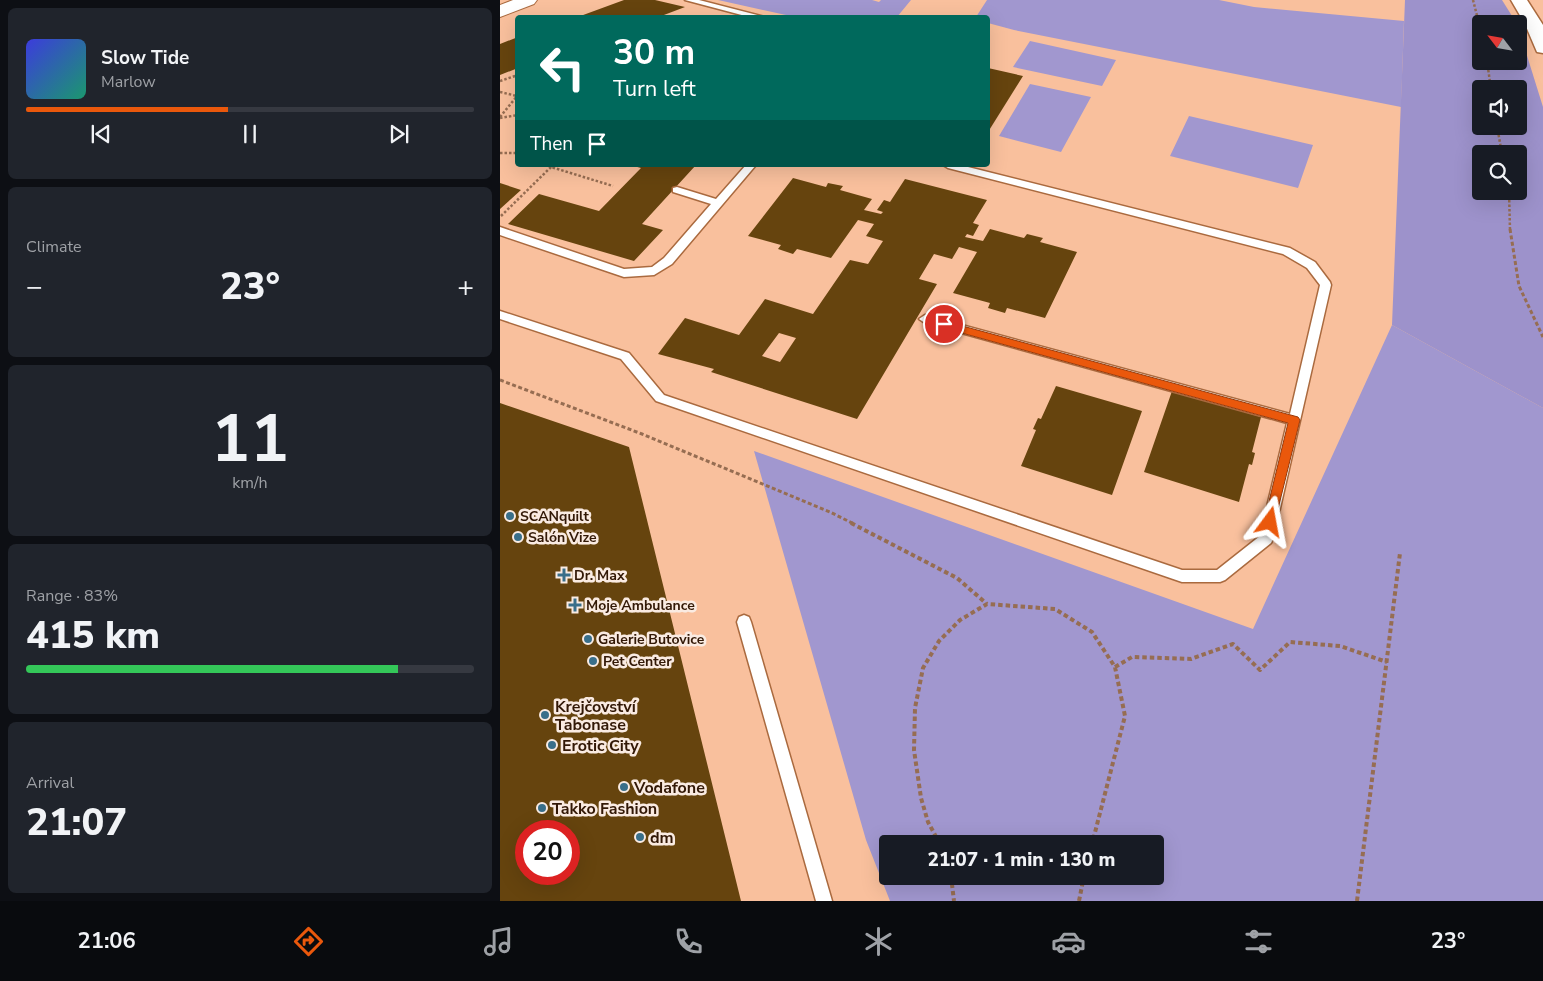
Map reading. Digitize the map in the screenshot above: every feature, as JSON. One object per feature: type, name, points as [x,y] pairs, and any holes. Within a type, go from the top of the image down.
[{"type":"main road","points":[[500,12],[528,0]]},
{"type":"street","points":[[1519,0],[1534,24],[1543,48]]},
{"type":"lane","points":[[690,0],[752,15]]},
{"type":"lane","points":[[500,231],[624,274],[654,271],[668,261],[749,167]]},
{"type":"lane","points":[[500,315],[625,356],[660,398],[1182,576],[1220,576],[1266,539],[1326,285],[1312,265],[1286,251],[956,167]]},
{"type":"lane","points":[[678,190],[718,203]]},
{"type":"lane","points":[[925,319],[1294,420]]},
{"type":"lane","points":[[744,622],[824,901]]},
{"type":"path","points":[[1472,0],[1476,15]]},
{"type":"path","points":[[500,81],[515,76]]},
{"type":"path","points":[[501,94],[515,96]]},
{"type":"path","points":[[500,118],[515,99]]},
{"type":"path","points":[[500,118],[515,116]]},
{"type":"path","points":[[500,153],[515,153]]},
{"type":"path","points":[[500,217],[551,167]]},
{"type":"path","points":[[555,167],[613,186]]},
{"type":"path","points":[[1509,200],[1510,239],[1518,286],[1543,337]]},
{"type":"path","points":[[500,380],[642,434],[830,512],[957,578],[987,604]]},
{"type":"path","points":[[1358,901],[1400,553]]},
{"type":"path","points":[[935,835],[928,822],[921,798],[914,750],[915,708],[923,668],[938,641],[960,620],[987,604],[1055,609],[1092,632],[1115,667],[1125,716],[1094,835]]},
{"type":"path","points":[[1115,667],[1132,657],[1191,659],[1233,644],[1260,670],[1290,642],[1340,646],[1387,662]]},
{"type":"path","points":[[952,885],[954,901]]},
{"type":"path","points":[[1078,901],[1082,885]]},
{"type":"shaded area","points":[[718,0],[872,0],[879,2],[881,0],[911,0],[899,15],[786,15]]},
{"type":"shaded area","points":[[987,0],[1219,0],[1254,7],[1404,21],[1401,107],[1014,30],[990,24],[990,15],[977,15]]},
{"type":"shaded area","points":[[1405,0],[1502,0],[1511,15],[1472,15],[1472,70],[1528,70],[1528,59],[1543,107],[1543,408],[1392,325]]},
{"type":"shaded area","points":[[1030,41],[1116,60],[1102,86],[1013,67]]},
{"type":"shaded area","points":[[1030,84],[1091,97],[1061,152],[999,136]]},
{"type":"shaded area","points":[[1189,116],[1313,145],[1298,188],[1170,156]]},
{"type":"shaded area","points":[[1392,325],[1543,408],[1543,901],[890,901],[884,885],[1164,885],[1164,835],[879,835],[879,873],[866,840],[754,451],[1253,629]]},
{"type":"building","points":[[624,0],[655,0],[685,7],[664,15],[583,15]]},
{"type":"building","points":[[515,38],[515,69],[500,75],[500,44]]},
{"type":"building","points":[[990,68],[1023,76],[990,129]]},
{"type":"building","points":[[637,167],[694,167],[642,224],[663,230],[634,261],[508,224],[539,194],[599,211],[641,168]]},
{"type":"building","points":[[793,178],[826,187],[828,183],[843,186],[840,190],[872,199],[864,210],[881,214],[883,212],[877,210],[884,200],[890,202],[905,179],[987,200],[973,223],[979,225],[973,236],[967,234],[965,237],[983,241],[990,229],[1024,238],[1027,234],[1043,238],[1040,242],[1077,252],[1045,318],[1007,308],[1005,313],[988,308],[990,303],[953,293],[977,252],[959,247],[952,259],[934,254],[919,279],[937,284],[857,419],[711,372],[714,369],[658,354],[685,318],[739,335],[765,299],[813,314],[850,260],[868,264],[883,241],[866,236],[874,224],[858,220],[831,258],[797,249],[793,254],[778,249],[781,245],[748,236]],"holes":[[[779,333],[796,338],[780,362],[762,356]]]},
{"type":"building","points":[[500,183],[521,190],[500,209]]},
{"type":"building","points":[[1056,386],[1142,411],[1112,495],[1021,466],[1036,430],[1033,429],[1038,418],[1041,419]]},
{"type":"building","points":[[1172,391],[1261,417],[1252,452],[1255,453],[1252,465],[1249,464],[1239,502],[1144,472]]},
{"type":"building","name":"Galerie Butovice","points":[[500,403],[629,447],[741,901],[500,901]]},
{"type":"place","name":"SCANquilt","points":[[510,516]]},
{"type":"place","name":"Salón Vize","points":[[518,537]]},
{"type":"place","name":"Dr. Max","points":[[564,575]]},
{"type":"place","name":"Moje Ambulance","points":[[575,605]]},
{"type":"place","name":"Galerie Butovice","points":[[588,639]]},
{"type":"place","name":"Pet Center","points":[[593,661]]},
{"type":"place","name":"Krejčovství Tabonase","points":[[545,715]]},
{"type":"place","name":"Erotic City","points":[[552,745]]},
{"type":"place","name":"Vodafone","points":[[624,787]]},
{"type":"place","name":"Takko Fashion","points":[[542,808]]},
{"type":"place","name":"dm","points":[[640,837]]},
{"type":"route","points":[[944,324],[1294,420],[1270,522]]}]
